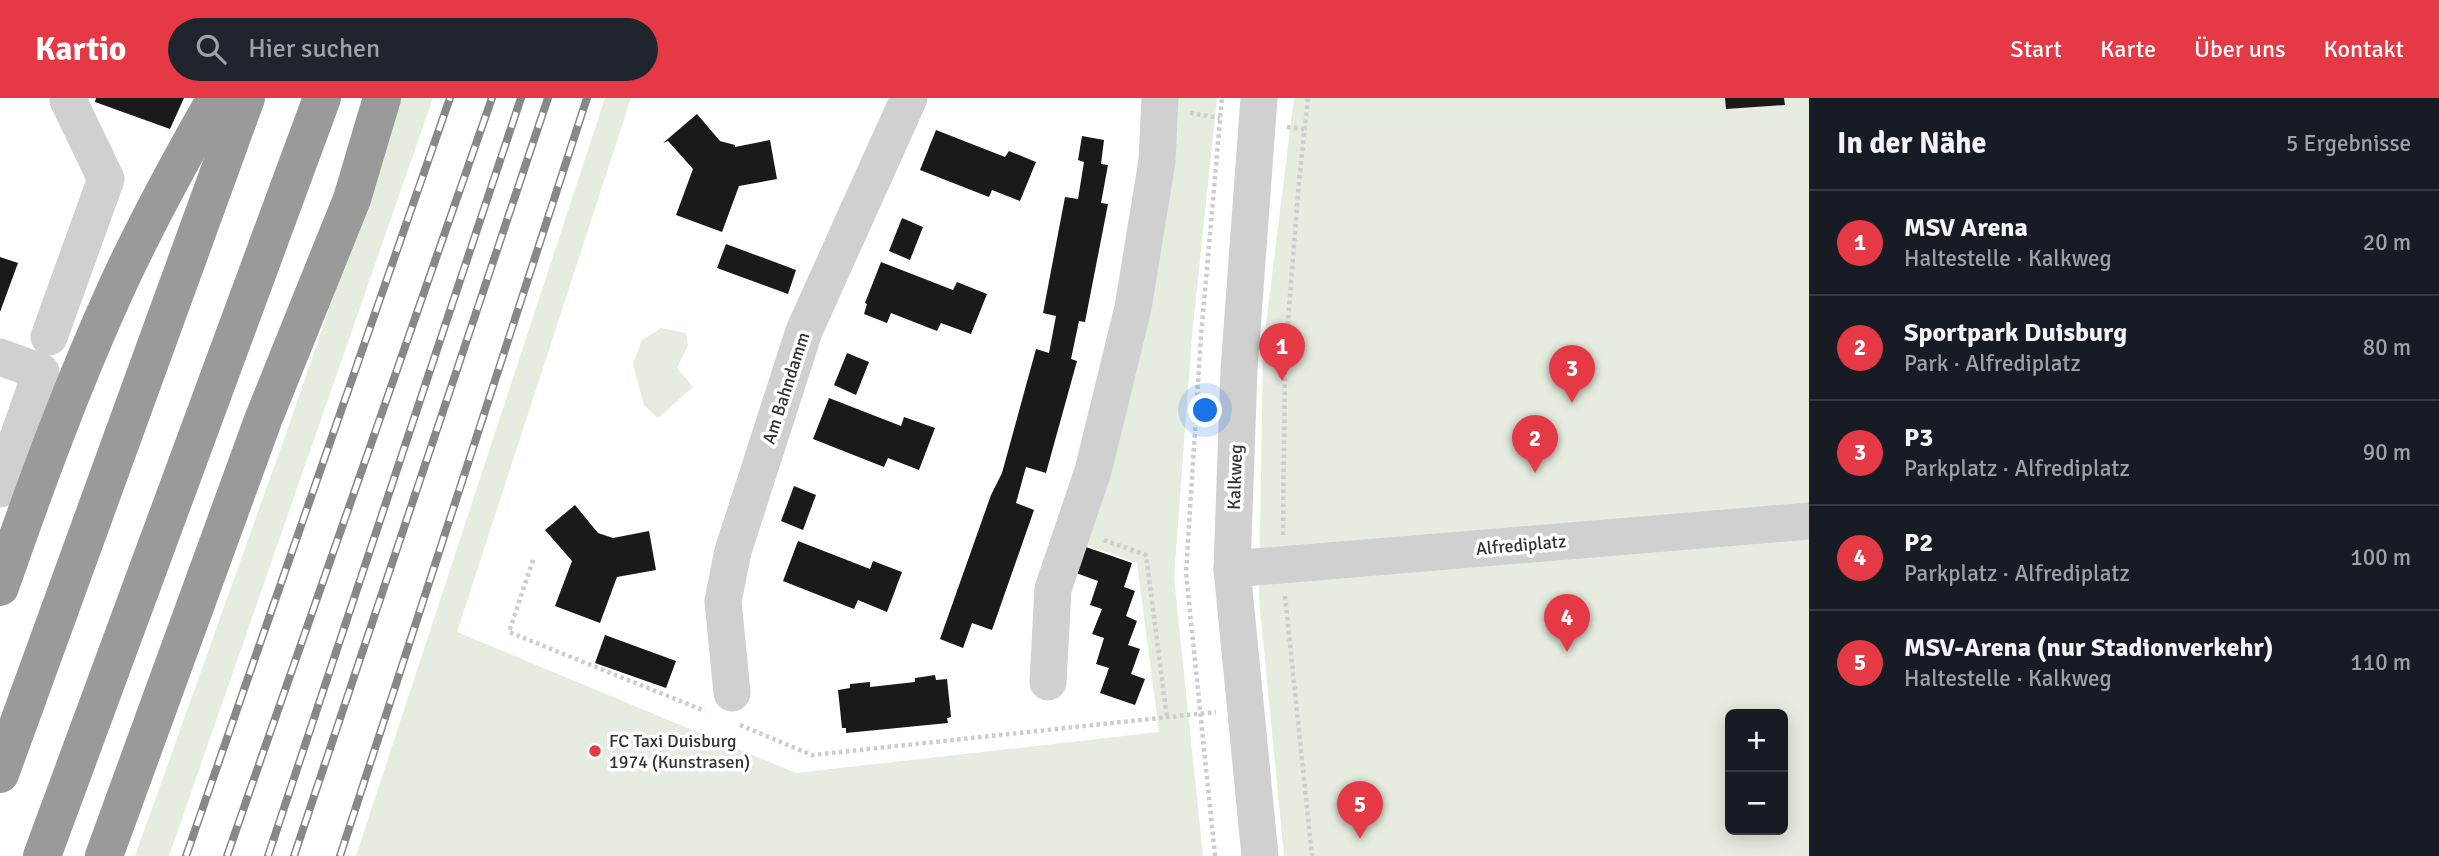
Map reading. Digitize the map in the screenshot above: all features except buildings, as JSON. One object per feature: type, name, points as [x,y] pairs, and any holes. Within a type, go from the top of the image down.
[{"type":"highway","points":[[0,587],[49,448],[115,291],[157,203],[216,98]]},
{"type":"highway","points":[[0,774],[246,98]]},
{"type":"highway","points":[[42,856],[322,98]]},
{"type":"highway","points":[[104,856],[263,420],[352,199],[382,98]]},
{"type":"street","name":"Am Bahndamm","points":[[726,710],[723,601],[733,551],[804,331],[909,98]]},
{"type":"street","points":[[49,337],[106,179],[66,99]]},
{"type":"street","points":[[1048,682],[1053,589],[1093,471],[1133,308],[1157,162],[1160,103]]},
{"type":"street","name":"Kalkweg","points":[[1245,109],[1232,569],[1260,856]]},
{"type":"street","points":[[0,357],[41,372],[0,489]]},
{"type":"street","name":"Alfrediplatz","points":[[1232,569],[1809,521]]},
{"type":"path","points":[[1308,98],[1298,183],[1285,359],[1282,565],[1312,856]]},
{"type":"path","points":[[1160,103],[1245,109]]},
{"type":"path","points":[[1073,528],[1146,555],[1167,718]]},
{"type":"path","points":[[533,560],[509,632],[726,710],[812,755],[1245,708]]},
{"type":"shaded area","points":[[394,98],[433,98],[169,856],[135,856],[365,205]]},
{"type":"shaded area","points":[[605,98],[631,98],[457,632],[796,773],[1159,732],[1137,563],[1087,545],[1104,496],[1140,357],[1176,145],[1178,98],[1217,98],[1192,336],[1174,577],[1203,856],[356,856]]},
{"type":"shaded area","points":[[1294,98],[1809,98],[1809,856],[1284,856],[1259,598],[1263,348]]},
{"type":"shaded area","points":[[661,328],[686,333],[688,345],[677,368],[693,387],[658,418],[644,405],[633,364],[642,340]]},
{"type":"railway","points":[[186,856],[450,98]]},
{"type":"railway","points":[[227,856],[492,98]]},
{"type":"railway","points":[[268,856],[521,98]]},
{"type":"railway","points":[[294,856],[548,98]]},
{"type":"railway","points":[[340,856],[587,98]]},
{"type":"place","name":"MSV Arena","points":[[1282,381]]},
{"type":"place","name":"P3","points":[[1572,403]]},
{"type":"place","name":"Sportpark Duisburg","points":[[1535,473]]},
{"type":"place","name":"P2","points":[[1567,652]]},
{"type":"place","name":"FC Taxi Duisburg 1974 (Kunstrasen)","points":[[595,751]]},
{"type":"place","name":"MSV-Arena (nur Stadionverkehr)","points":[[1360,839]]}]
